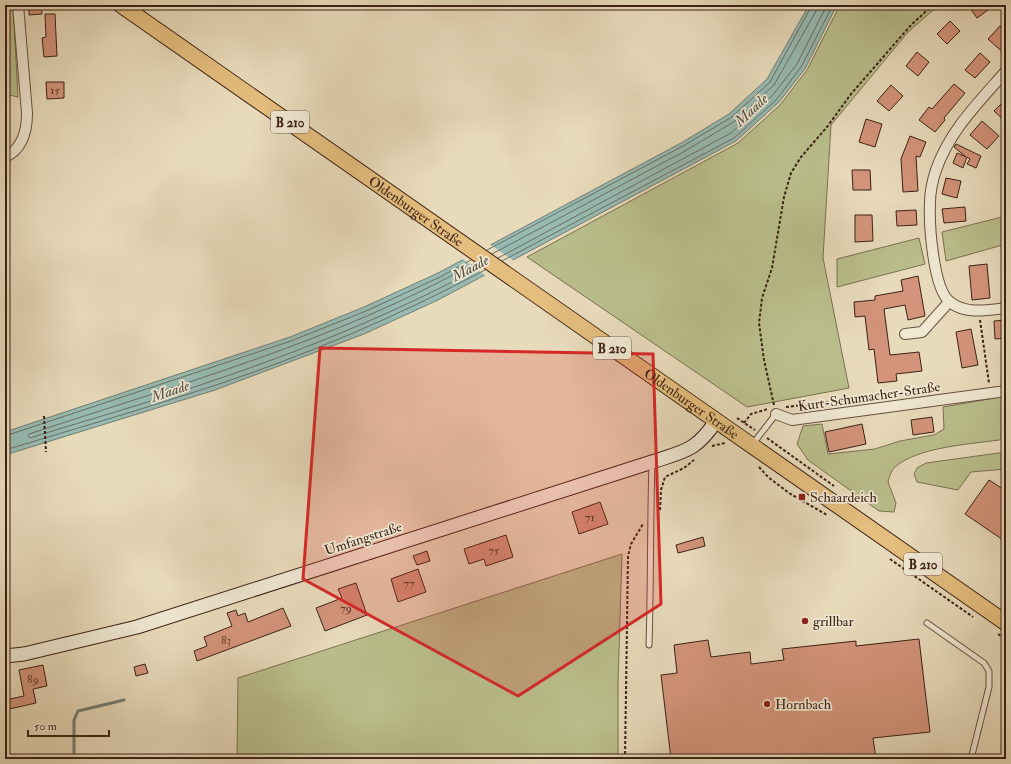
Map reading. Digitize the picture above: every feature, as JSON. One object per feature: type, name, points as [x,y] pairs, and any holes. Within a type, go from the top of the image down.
[{"type":"main road","name":"Oldenburger Straße","points":[[121,5],[508,274],[752,446],[1000,627]]},
{"type":"street","points":[[5,157],[18,147],[27,132],[27,113],[18,5]]},
{"type":"street","points":[[1006,71],[954,133],[936,170],[930,202],[932,241],[936,272],[940,287],[949,302],[967,310],[978,311],[1006,308]]},
{"type":"street","points":[[905,334],[922,332],[949,302]]},
{"type":"street","name":"Kurt-Schumacher-Straße","points":[[779,411],[792,420],[1006,391]]},
{"type":"street","name":"Umfangstraße","points":[[5,656],[24,654],[137,627],[689,450],[700,443],[716,421]]},
{"type":"lane","points":[[752,446],[779,411]]},
{"type":"lane","points":[[649,645],[652,569],[650,518],[652,462]]},
{"type":"lane","points":[[927,623],[984,663],[989,671],[989,687],[971,759]]},
{"type":"path","points":[[711,446],[724,443],[729,446],[751,414],[774,408],[764,360],[759,323],[762,298],[772,268],[784,197],[791,173],[801,157],[827,128],[851,94],[911,25],[933,5]]},
{"type":"path","points":[[978,311],[989,383]]},
{"type":"path","points":[[982,384],[995,382]]},
{"type":"path","points":[[779,411],[924,391]]},
{"type":"path","points":[[44,416],[46,452]]},
{"type":"path","points":[[625,759],[628,556],[636,535],[644,522],[659,512],[661,490],[665,477],[684,468],[695,459]]},
{"type":"path","points":[[754,464],[768,478],[789,493],[831,517]]},
{"type":"path","points":[[886,556],[974,618]]},
{"type":"path","points":[[1000,627],[1006,640]]},
{"type":"highlighted area","points":[[320,348],[653,354],[661,604],[518,696],[303,579]]},
{"type":"green space","points":[[5,5],[13,5],[18,97],[5,94]]},
{"type":"green space","points":[[840,5],[939,5],[908,32],[831,125],[823,258],[849,388],[747,407],[527,257],[738,143],[780,105],[807,70]]},
{"type":"green space","points":[[1006,216],[1006,244],[946,261],[942,232]]},
{"type":"green space","points":[[919,238],[925,264],[837,287],[837,259]]},
{"type":"green space","points":[[1006,396],[1006,439],[931,450],[904,461],[894,468],[888,482],[896,503],[894,512],[879,511],[808,460],[797,444],[803,426],[822,424],[828,454],[875,449],[900,441],[934,435],[944,429],[943,407]]},
{"type":"green space","points":[[1006,452],[1006,469],[971,472],[958,490],[917,482],[914,474],[917,468],[926,463]]},
{"type":"green space","points":[[622,554],[618,683],[618,759],[237,759],[238,678]]},
{"type":"water","name":"Maade","points":[[809,5],[837,5],[805,69],[779,102],[736,141],[438,300],[364,334],[215,390],[5,455],[5,432],[290,337],[364,307],[438,273],[681,143],[729,114],[767,79]]},
{"type":"pier","points":[[488,243],[514,261],[486,276],[461,258]]},
{"type":"building","points":[[29,5],[41,5],[42,14],[29,15]]},
{"type":"building","points":[[968,5],[995,5],[977,18]]},
{"type":"building","points":[[45,14],[55,14],[57,56],[44,57],[42,38],[46,37]]},
{"type":"building","points":[[950,21],[960,31],[947,44],[937,34]]},
{"type":"building","points":[[1000,26],[1006,31],[1006,55],[988,39]]},
{"type":"building","points":[[917,52],[929,62],[918,76],[906,66]]},
{"type":"building","points":[[980,53],[990,62],[975,78],[965,70]]},
{"type":"building","points":[[46,82],[64,82],[64,98],[47,99]]},
{"type":"building","points":[[954,84],[965,93],[944,118],[945,120],[935,132],[919,120],[929,107],[932,109]]},
{"type":"building","points":[[891,85],[903,96],[889,111],[877,101]]},
{"type":"building","points":[[1006,99],[1006,122],[994,111]]},
{"type":"building","points":[[866,119],[882,124],[875,147],[859,142]]},
{"type":"building","points":[[982,121],[999,136],[987,149],[970,135]]},
{"type":"building","points":[[910,136],[926,142],[920,157],[916,156],[918,191],[903,192],[901,159]]},
{"type":"building","points":[[956,144],[981,156],[976,168],[967,164],[970,159],[967,157],[963,168],[953,163],[957,153],[966,157],[954,147]]},
{"type":"building","points":[[852,170],[870,170],[871,190],[853,190]]},
{"type":"building","points":[[946,178],[961,181],[957,198],[942,194]]},
{"type":"building","points":[[965,207],[966,221],[944,223],[942,209]]},
{"type":"building","points":[[916,210],[917,225],[897,226],[896,211]]},
{"type":"building","points":[[855,215],[872,215],[873,241],[855,242]]},
{"type":"building","points":[[987,264],[990,298],[972,300],[969,266]]},
{"type":"building","points":[[918,276],[925,316],[908,320],[905,305],[884,309],[890,355],[919,352],[922,371],[896,374],[897,381],[878,383],[874,349],[869,350],[865,316],[855,317],[854,302],[875,300],[875,296],[903,291],[901,280]]},
{"type":"building","points":[[1006,320],[1006,338],[995,339],[994,321]]},
{"type":"building","points":[[971,329],[978,365],[962,368],[956,332]]},
{"type":"building","points":[[932,417],[934,432],[913,435],[911,420]]},
{"type":"building","points":[[862,424],[866,444],[829,452],[825,432]]},
{"type":"building","points":[[989,480],[1006,491],[1006,542],[965,514]]},
{"type":"building","points":[[600,502],[608,524],[579,534],[572,512]]},
{"type":"building","points":[[506,535],[513,557],[486,566],[484,559],[469,564],[464,549]]},
{"type":"building","points":[[703,537],[705,546],[678,553],[676,545]]},
{"type":"building","points":[[427,551],[430,561],[417,565],[413,556]]},
{"type":"building","points":[[418,569],[426,592],[398,602],[391,579]]},
{"type":"building","points":[[356,583],[367,615],[325,631],[316,608],[342,598],[338,589]]},
{"type":"building","points":[[283,608],[291,626],[197,661],[194,651],[207,646],[204,637],[232,626],[227,613],[236,610],[238,616],[245,613],[248,622]]},
{"type":"building","name":"Hornbach","points":[[919,639],[930,732],[873,738],[876,759],[671,759],[661,675],[677,673],[674,645],[708,640],[711,657],[750,652],[751,664],[784,660],[782,649],[856,641],[856,646]]},
{"type":"building","points":[[145,664],[148,673],[136,676],[134,667]]},
{"type":"building","points":[[43,665],[47,686],[33,689],[36,703],[5,710],[5,700],[24,696],[19,670]]},
{"type":"waterway","points":[[74,759],[74,720],[78,711],[124,700]]},
{"type":"place","name":"Schaardeich","points":[[802,497]]},
{"type":"place","name":"grillbar","points":[[805,621]]},
{"type":"place","name":"Hornbach","points":[[767,704]]}]
